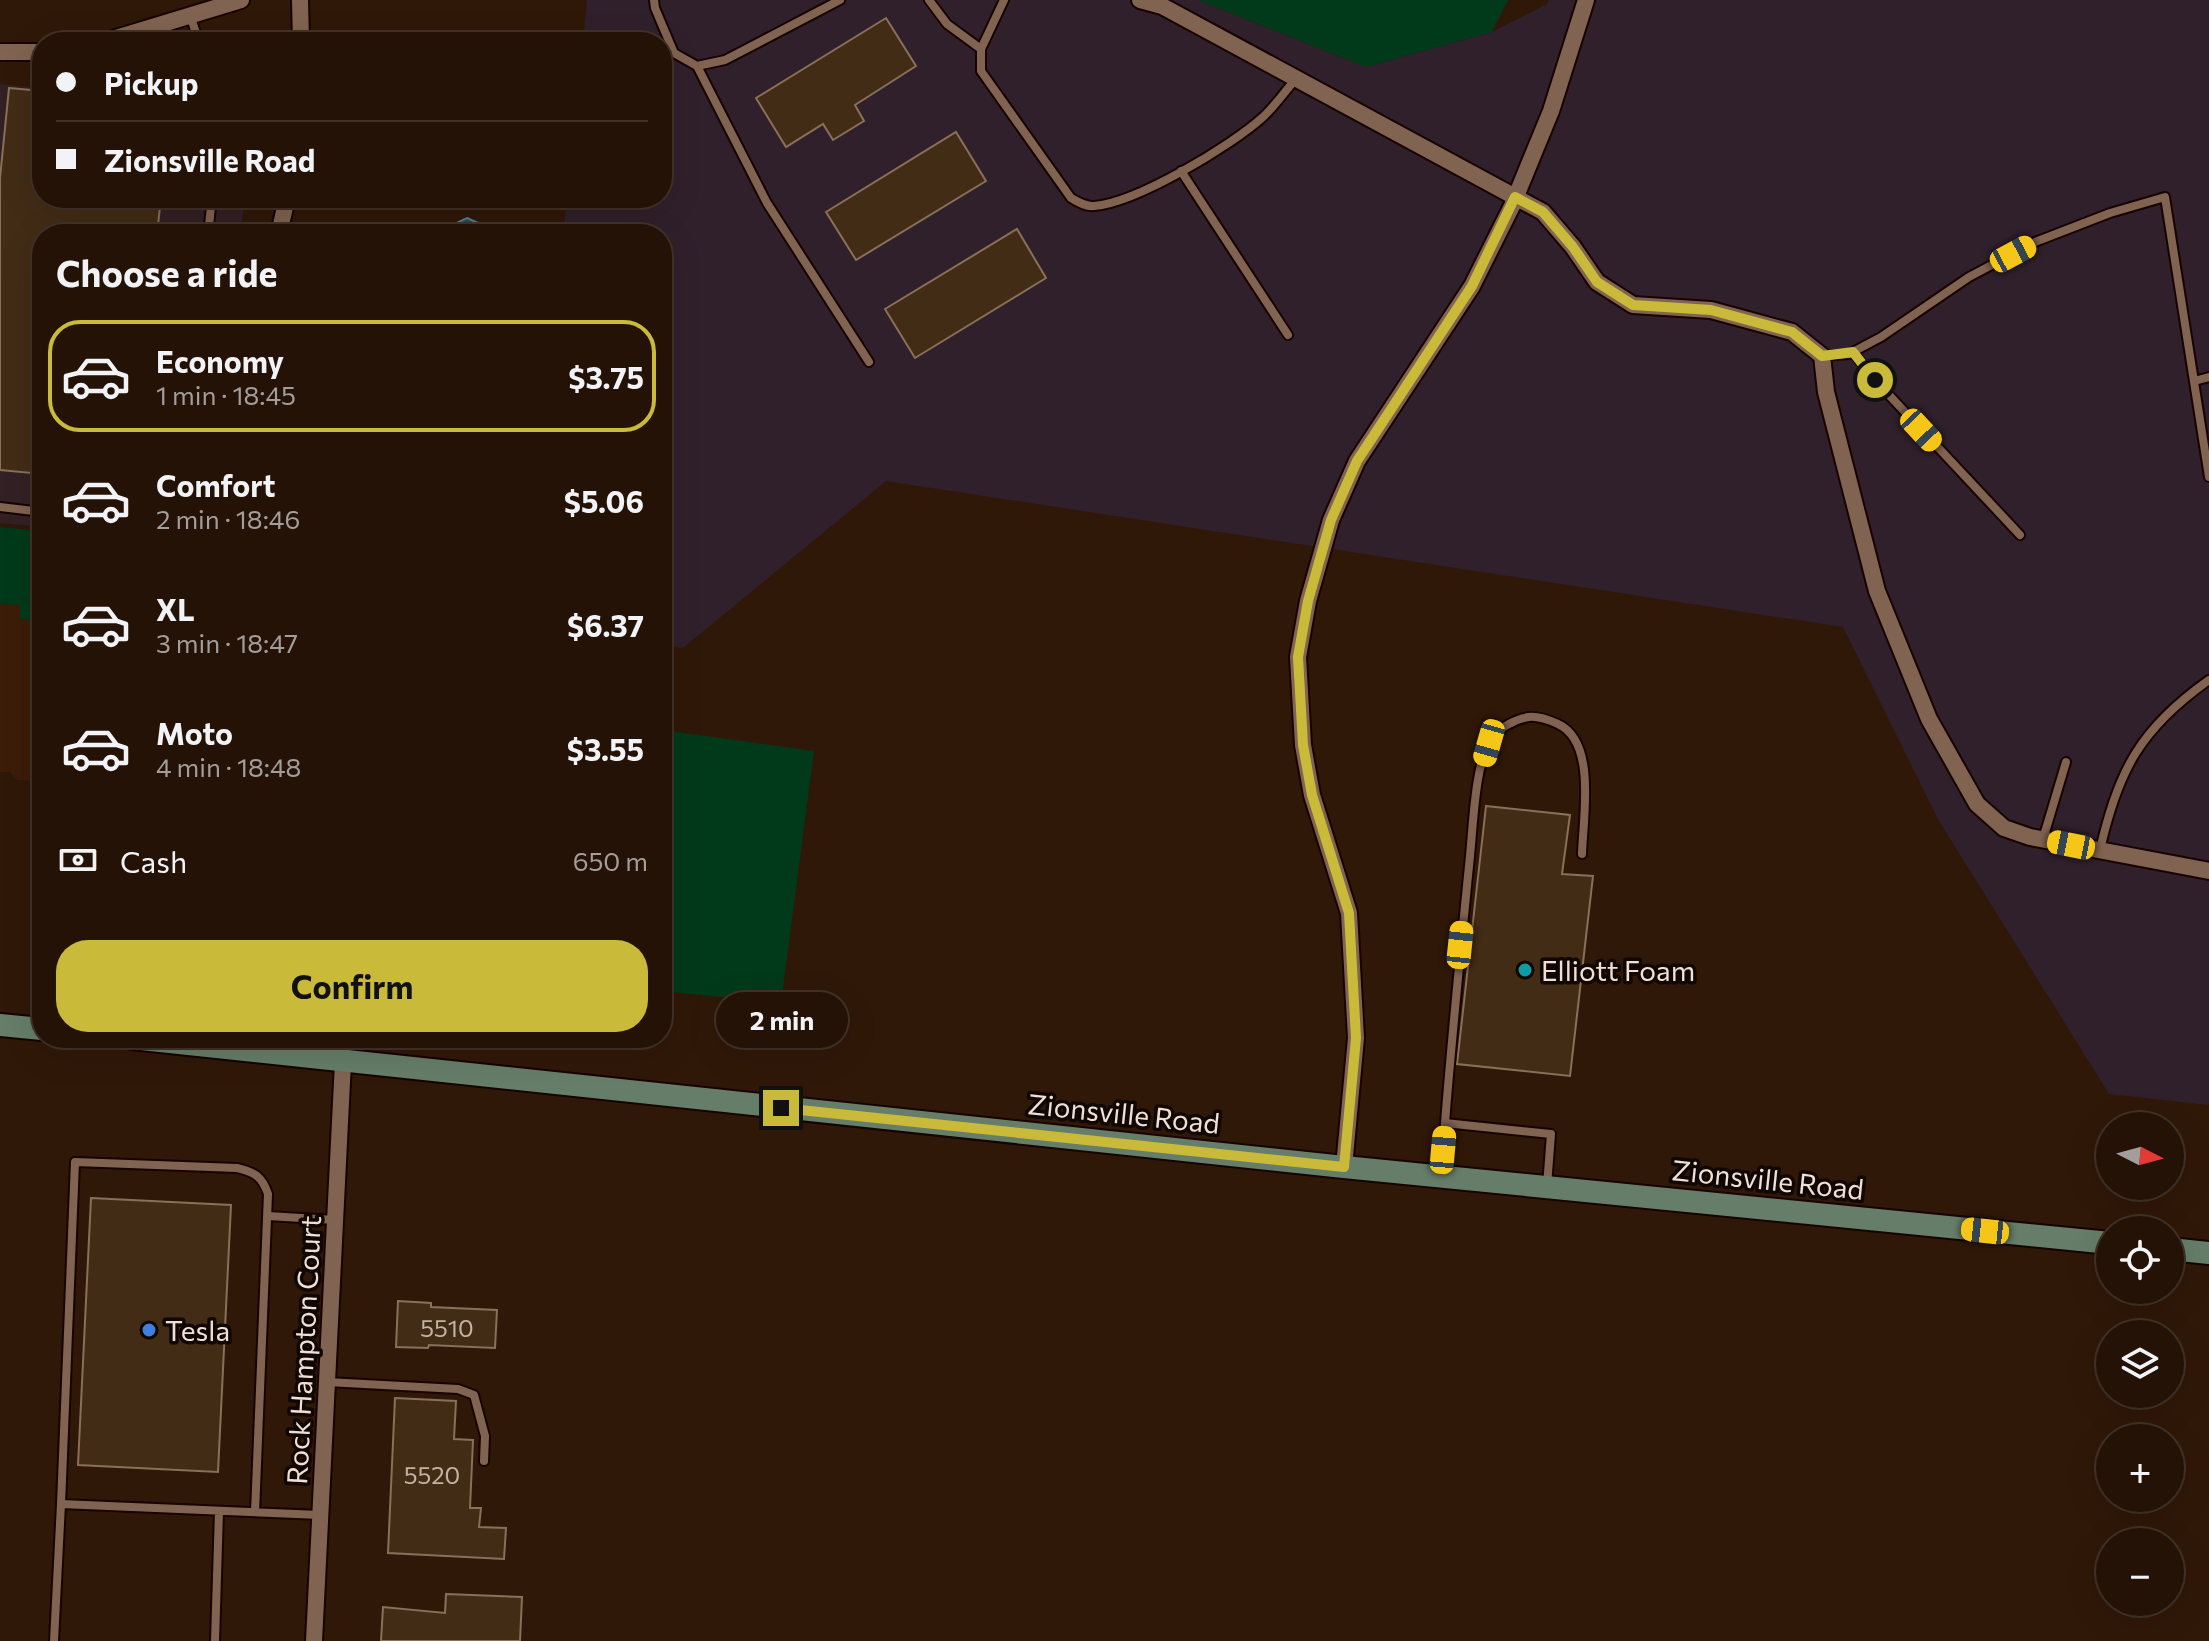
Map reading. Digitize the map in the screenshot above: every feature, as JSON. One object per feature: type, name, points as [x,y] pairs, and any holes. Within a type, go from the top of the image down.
[{"type":"main road","points":[[0,1025],[32,1028]]},
{"type":"main road","name":"Zionsville Road","points":[[220,1048],[1344,1167],[2096,1242]]},
{"type":"main road","points":[[2184,1250],[2209,1253]]},
{"type":"street","points":[[300,0],[301,32]]},
{"type":"street","points":[[1140,0],[1162,6],[1543,212],[1597,282],[1633,305],[1711,310],[1792,332],[1822,356],[1826,392],[1877,591],[1929,719],[1977,804],[2004,828],[2043,839],[2209,871]]},
{"type":"street","points":[[1344,1167],[1356,1038],[1349,913],[1312,795],[1303,745],[1298,657],[1308,601],[1331,520],[1357,461],[1472,286],[1515,197],[1551,111],[1586,0]]},
{"type":"street","points":[[135,32],[234,1]]},
{"type":"street","points":[[0,52],[32,52]]},
{"type":"street","name":"Rock Hampton Court","points":[[314,1641],[343,1062]]},
{"type":"lane","points":[[654,0],[665,32]]},
{"type":"lane","points":[[697,66],[725,60],[840,0]]},
{"type":"lane","points":[[929,0],[947,24],[981,49]]},
{"type":"lane","points":[[1004,0],[981,49],[981,71],[1071,198],[1090,207],[1115,202],[1214,154],[1264,116],[1296,78]]},
{"type":"lane","points":[[190,15],[196,32]]},
{"type":"lane","points":[[672,48],[674,53],[697,66],[767,203],[869,362]]},
{"type":"lane","points":[[1181,171],[1288,335]]},
{"type":"lane","points":[[1822,356],[1853,352],[1881,337],[1969,277],[2035,242],[2110,213],[2165,197],[2209,477]]},
{"type":"lane","points":[[1853,352],[1875,380],[2020,535]]},
{"type":"lane","points":[[2194,381],[2209,377]]},
{"type":"lane","points":[[0,507],[32,511]]},
{"type":"lane","points":[[2100,850],[2117,787],[2133,755],[2154,726],[2180,701],[2209,680]]},
{"type":"lane","points":[[1440,1176],[1479,778],[1489,743],[1501,729],[1521,719],[1534,717],[1567,728],[1578,740],[1585,793],[1582,854]]},
{"type":"lane","points":[[2043,839],[2066,762]]},
{"type":"lane","points":[[1445,1123],[1551,1134],[1547,1187]]},
{"type":"lane","points":[[54,1641],[75,1162],[237,1168],[254,1172],[264,1182],[268,1194],[268,1216],[255,1512]]},
{"type":"lane","points":[[268,1216],[336,1220]]},
{"type":"lane","points":[[327,1382],[458,1389],[474,1395],[485,1436],[484,1461]]},
{"type":"lane","points":[[61,1504],[320,1515]]},
{"type":"lane","points":[[215,1641],[219,1511]]},
{"type":"shaded area","points":[[587,0],[1198,0],[1366,67],[1492,32],[1547,4],[1549,0],[2209,0],[2209,1105],[2109,1094],[1939,821],[1843,627],[886,481],[683,648],[672,646],[672,224],[564,224],[566,208],[672,208],[672,32],[584,32]]},
{"type":"shaded area","points":[[0,84],[32,87],[32,208],[244,208],[241,224],[32,224],[32,526],[0,523]]},
{"type":"shaded area","points":[[0,604],[21,605],[20,619],[32,620],[32,781],[17,780],[10,772],[0,772]]},
{"type":"green space","points":[[1198,0],[1508,0],[1492,32],[1366,67]]},
{"type":"green space","points":[[0,527],[32,530],[32,620],[20,619],[20,605],[0,604]]},
{"type":"green space","points":[[672,731],[814,751],[781,1003],[672,992]]},
{"type":"water","points":[[467,218],[481,224],[454,224]]},
{"type":"building","points":[[886,18],[916,66],[855,105],[864,121],[833,140],[823,124],[786,147],[756,98]]},
{"type":"building","points":[[9,88],[32,90],[32,208],[160,208],[158,224],[32,224],[32,473],[0,470],[0,178]]},
{"type":"building","points":[[956,132],[986,181],[856,260],[826,212]]},
{"type":"building","points":[[1017,229],[1046,278],[915,358],[885,309]]},
{"type":"building","name":"Elliott Foam","points":[[1486,806],[1570,815],[1562,874],[1593,876],[1570,1076],[1457,1064]]},
{"type":"building","points":[[91,1198],[231,1205],[218,1472],[78,1465]]},
{"type":"building","points":[[398,1301],[431,1303],[431,1307],[497,1310],[495,1348],[396,1347]]},
{"type":"building","points":[[395,1398],[456,1401],[454,1439],[473,1440],[470,1508],[481,1508],[479,1527],[506,1528],[504,1559],[388,1553]]},
{"type":"building","points":[[446,1594],[522,1597],[520,1641],[381,1641],[383,1607],[445,1613]]},
{"type":"place","name":"Elliott Foam","points":[[1525,970]]},
{"type":"place","name":"Tesla","points":[[149,1330]]},
{"type":"route","points":[[781,1108],[1344,1167],[1356,1038],[1349,913],[1312,795],[1303,745],[1298,657],[1308,601],[1331,520],[1357,461],[1472,286],[1515,197],[1543,212],[1597,282],[1633,305],[1711,310],[1792,332],[1822,356],[1853,352],[1875,380]]}]
